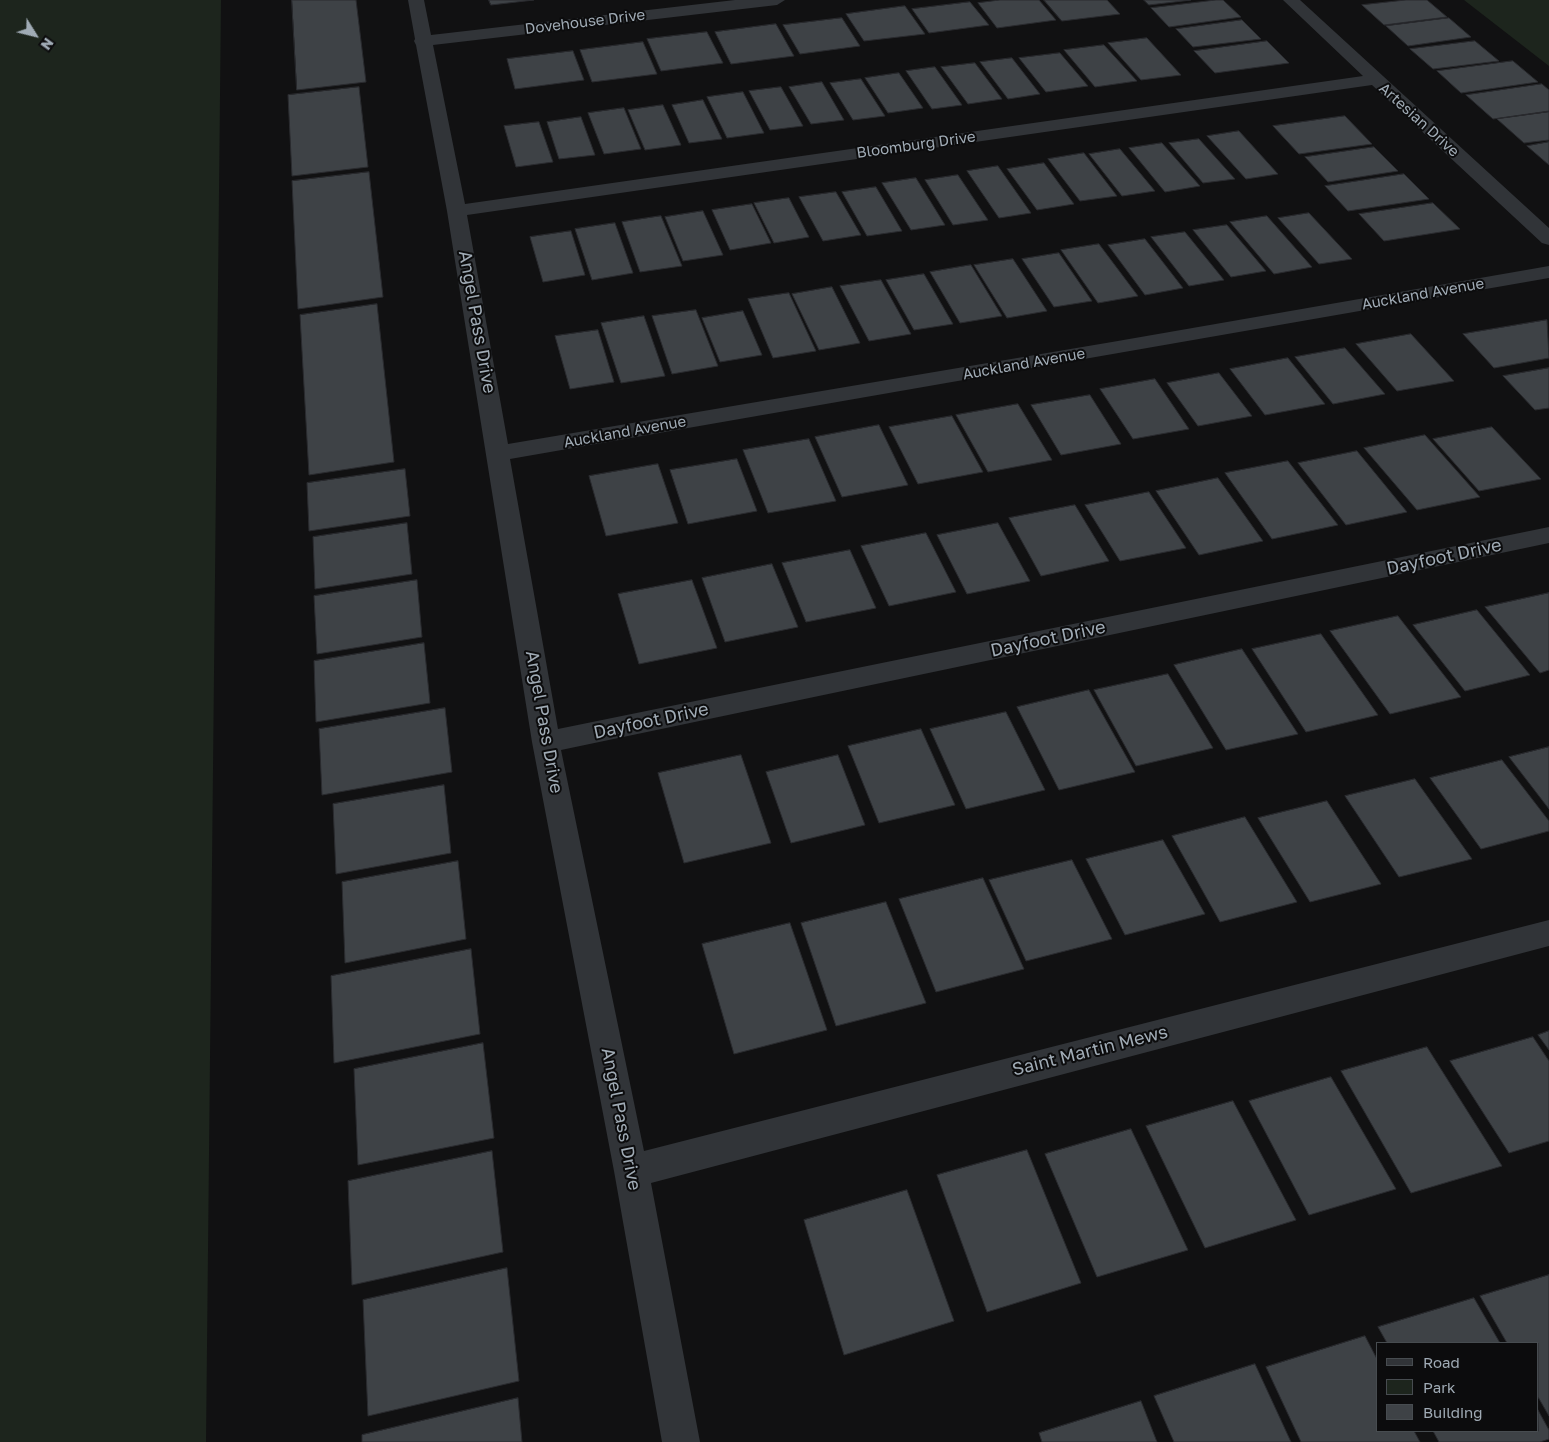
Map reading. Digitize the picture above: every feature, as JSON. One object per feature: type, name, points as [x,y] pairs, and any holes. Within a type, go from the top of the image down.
[{"type":"street","name":"Angel Pass Drive","points":[[416,0],[422,41],[457,211],[546,742],[631,1171],[681,1442]]},
{"type":"street","name":"Dovehouse Drive","points":[[422,41],[742,2],[777,0]]},
{"type":"street","name":"Artesian Drive","points":[[1291,0],[1375,80],[1549,239]]},
{"type":"street","name":"Bloomburg Drive","points":[[457,211],[1375,80]]},
{"type":"street","name":"Auckland Avenue","points":[[499,453],[1112,350],[1549,272]]},
{"type":"street","name":"Dayfoot Drive","points":[[546,742],[1549,535]]},
{"type":"street","name":"Saint Martin Mews","points":[[631,1171],[1549,933]]},
{"type":"green space","points":[[0,0],[221,0],[206,1442],[0,1442]]},
{"type":"green space","points":[[1464,0],[1549,0],[1549,66]]},
{"type":"building","points":[[292,0],[356,0],[366,82],[297,90]]},
{"type":"building","points":[[489,0],[534,0],[491,5]]},
{"type":"building","points":[[1000,0],[1039,0],[1056,20],[997,28],[978,3]]},
{"type":"building","points":[[1044,0],[1107,0],[1120,14],[1062,21]]},
{"type":"building","points":[[1144,0],[1191,0],[1149,5]]},
{"type":"building","points":[[1223,0],[1241,17],[1169,27],[1151,8]]},
{"type":"building","points":[[1406,0],[1427,0],[1447,17],[1384,25],[1362,5]]},
{"type":"building","points":[[970,2],[989,25],[929,33],[912,9]]},
{"type":"building","points":[[905,6],[925,34],[864,41],[846,14]]},
{"type":"building","points":[[842,18],[860,46],[800,54],[783,25]]},
{"type":"building","points":[[1449,18],[1471,37],[1408,46],[1386,26]]},
{"type":"building","points":[[1242,20],[1261,39],[1193,47],[1176,29]]},
{"type":"building","points":[[776,24],[794,56],[731,64],[715,32]]},
{"type":"building","points":[[707,32],[723,63],[661,71],[647,39]]},
{"type":"building","points":[[1147,38],[1181,75],[1141,80],[1108,43]]},
{"type":"building","points":[[1267,41],[1289,63],[1215,73],[1194,51]]},
{"type":"building","points":[[1475,41],[1499,61],[1433,69],[1410,49]]},
{"type":"building","points":[[643,42],[657,74],[592,82],[580,50]]},
{"type":"building","points":[[1104,45],[1137,81],[1095,87],[1064,50]]},
{"type":"building","points":[[573,51],[584,80],[515,89],[507,59]]},
{"type":"building","points":[[1060,53],[1088,86],[1046,92],[1019,58]]},
{"type":"building","points":[[1012,58],[1040,94],[1008,99],[980,62]]},
{"type":"building","points":[[1513,61],[1538,82],[1461,93],[1437,71]]},
{"type":"building","points":[[975,63],[1002,99],[968,104],[941,67]]},
{"type":"building","points":[[935,67],[962,105],[932,109],[906,71]]},
{"type":"building","points":[[899,73],[923,108],[888,113],[865,78]]},
{"type":"building","points":[[861,79],[885,116],[853,120],[830,83]]},
{"type":"building","points":[[822,82],[844,120],[811,124],[789,87]]},
{"type":"building","points":[[1542,84],[1549,90],[1549,111],[1493,119],[1466,95]]},
{"type":"building","points":[[359,87],[368,167],[292,176],[288,95]]},
{"type":"building","points":[[781,87],[803,126],[770,130],[749,91]]},
{"type":"building","points":[[743,92],[764,133],[727,138],[707,97]]},
{"type":"building","points":[[703,100],[722,139],[689,143],[672,105]]},
{"type":"building","points":[[663,105],[681,145],[645,150],[628,110]]},
{"type":"building","points":[[624,108],[641,149],[604,154],[588,113]]},
{"type":"building","points":[[1549,112],[1549,140],[1524,143],[1497,119]]},
{"type":"building","points":[[1345,116],[1372,144],[1299,154],[1273,126]]},
{"type":"building","points":[[581,117],[595,155],[559,159],[547,122]]},
{"type":"building","points":[[539,122],[553,162],[516,167],[504,126]]},
{"type":"building","points":[[1239,131],[1278,174],[1246,179],[1207,136]]},
{"type":"building","points":[[1199,139],[1235,179],[1203,183],[1169,143]]},
{"type":"building","points":[[1549,142],[1549,165],[1527,146]]},
{"type":"building","points":[[1162,143],[1200,186],[1165,192],[1129,148]]},
{"type":"building","points":[[1374,147],[1398,171],[1328,182],[1305,157]]},
{"type":"building","points":[[1120,149],[1155,191],[1122,196],[1089,154]]},
{"type":"building","points":[[1084,153],[1117,196],[1080,201],[1048,159]]},
{"type":"building","points":[[1044,163],[1074,204],[1037,210],[1007,169]]},
{"type":"building","points":[[998,166],[1031,213],[999,218],[967,171]]},
{"type":"building","points":[[369,172],[383,297],[298,309],[292,181]]},
{"type":"building","points":[[1404,174],[1429,199],[1348,211],[1325,186]]},
{"type":"building","points":[[958,175],[988,220],[953,225],[925,180]]},
{"type":"building","points":[[916,178],[945,225],[911,230],[882,183]]},
{"type":"building","points":[[876,187],[902,231],[867,236],[842,192]]},
{"type":"building","points":[[836,192],[861,235],[823,241],[799,197]]},
{"type":"building","points":[[789,198],[809,237],[774,243],[754,203]]},
{"type":"building","points":[[1433,203],[1460,229],[1384,241],[1359,214]]},
{"type":"building","points":[[752,204],[771,243],[730,250],[712,210]]},
{"type":"building","points":[[703,211],[723,255],[683,261],[665,217]]},
{"type":"building","points":[[1309,213],[1352,259],[1319,264],[1278,218]]},
{"type":"building","points":[[661,216],[682,266],[640,272],[622,222]]},
{"type":"building","points":[[1267,216],[1312,267],[1274,274],[1230,222]]},
{"type":"building","points":[[615,223],[633,273],[592,280],[575,229]]},
{"type":"building","points":[[1227,225],[1266,271],[1231,277],[1193,230]]},
{"type":"building","points":[[571,231],[585,275],[543,282],[530,237]]},
{"type":"building","points":[[1185,232],[1224,280],[1189,286],[1151,237]]},
{"type":"building","points":[[1145,239],[1183,288],[1145,295],[1108,245]]},
{"type":"building","points":[[1099,244],[1138,296],[1098,303],[1061,250]]},
{"type":"building","points":[[1059,253],[1092,301],[1054,307],[1022,259]]},
{"type":"building","points":[[1013,259],[1047,311],[1007,318],[974,265]]},
{"type":"building","points":[[971,265],[1002,316],[960,323],[930,272]]},
{"type":"building","points":[[924,274],[953,324],[914,330],[886,280]]},
{"type":"building","points":[[881,280],[911,334],[869,341],[840,286]]},
{"type":"building","points":[[832,287],[860,343],[819,350],[792,294]]},
{"type":"building","points":[[789,293],[816,351],[773,358],[748,299]]},
{"type":"building","points":[[377,304],[394,462],[309,475],[300,315]]},
{"type":"building","points":[[696,310],[718,366],[672,374],[652,316]]},
{"type":"building","points":[[743,311],[762,355],[720,362],[702,318]]},
{"type":"building","points":[[644,316],[665,376],[621,383],[601,323]]},
{"type":"building","points":[[1547,320],[1549,358],[1494,368],[1463,334]]},
{"type":"building","points":[[598,330],[614,382],[570,389],[555,336]]},
{"type":"building","points":[[1411,334],[1454,381],[1397,391],[1356,344]]},
{"type":"building","points":[[1345,348],[1385,394],[1333,404],[1295,357]]},
{"type":"building","points":[[1288,358],[1325,404],[1265,415],[1230,369]]},
{"type":"building","points":[[1549,368],[1549,408],[1535,410],[1503,376]]},
{"type":"building","points":[[1219,373],[1252,416],[1198,426],[1167,383]]},
{"type":"building","points":[[1155,379],[1189,429],[1133,439],[1100,389]]},
{"type":"building","points":[[1090,395],[1121,444],[1061,455],[1031,405]]},
{"type":"building","points":[[1018,404],[1052,460],[988,472],[956,415]]},
{"type":"building","points":[[952,416],[983,472],[918,484],[889,427]]},
{"type":"building","points":[[879,425],[908,485],[842,497],[815,437]]},
{"type":"building","points":[[1492,427],[1541,479],[1479,491],[1433,439]]},
{"type":"building","points":[[1425,435],[1480,497],[1417,510],[1364,448]]},
{"type":"building","points":[[809,439],[836,501],[768,513],[743,450]]},
{"type":"building","points":[[1357,451],[1407,512],[1346,525],[1298,463]]},
{"type":"building","points":[[737,459],[757,511],[688,524],[670,470]]},
{"type":"building","points":[[1288,461],[1338,525],[1272,539],[1225,473]]},
{"type":"building","points":[[658,464],[678,523],[606,536],[589,476]]},
{"type":"building","points":[[405,469],[410,516],[309,531],[307,483]]},
{"type":"building","points":[[1218,478],[1263,541],[1199,555],[1156,491]]},
{"type":"building","points":[[1149,492],[1186,548],[1120,561],[1085,505]]},
{"type":"building","points":[[1075,505],[1109,561],[1041,576],[1009,518]]},
{"type":"building","points":[[407,523],[412,574],[315,589],[313,537]]},
{"type":"building","points":[[998,523],[1030,581],[967,594],[937,535]]},
{"type":"building","points":[[926,533],[956,592],[889,606],[861,546]]},
{"type":"building","points":[[850,550],[876,608],[806,622],[782,563]]},
{"type":"building","points":[[772,564],[798,627],[725,642],[702,578]]},
{"type":"building","points":[[417,580],[422,637],[317,654],[314,596]]},
{"type":"building","points":[[692,580],[717,648],[639,664],[618,594]]},
{"type":"building","points":[[1549,593],[1549,670],[1540,673],[1485,607]]},
{"type":"building","points":[[1477,610],[1530,675],[1465,691],[1413,625]]},
{"type":"building","points":[[1398,616],[1461,697],[1390,714],[1330,631]]},
{"type":"building","points":[[1321,634],[1378,715],[1306,732],[1252,649]]},
{"type":"building","points":[[424,643],[430,703],[316,722],[314,661]]},
{"type":"building","points":[[1242,649],[1298,734],[1226,750],[1174,665]]},
{"type":"building","points":[[1168,674],[1213,748],[1136,766],[1094,690]]},
{"type":"building","points":[[1089,690],[1135,772],[1059,790],[1017,707]]},
{"type":"building","points":[[445,708],[452,772],[322,795],[319,729]]},
{"type":"building","points":[[1006,712],[1045,790],[966,809],[930,729]]},
{"type":"building","points":[[921,729],[955,805],[879,823],[848,746]]},
{"type":"building","points":[[1549,747],[1549,809],[1509,757]]},
{"type":"building","points":[[741,755],[771,843],[684,863],[658,773]]},
{"type":"building","points":[[838,755],[865,825],[791,843],[766,772]]},
{"type":"building","points":[[1502,760],[1549,821],[1549,831],[1481,849],[1430,778]]},
{"type":"building","points":[[1415,779],[1472,859],[1399,877],[1345,796]]},
{"type":"building","points":[[444,785],[451,853],[336,874],[333,804]]},
{"type":"building","points":[[1327,801],[1381,884],[1310,902],[1258,818]]},
{"type":"building","points":[[1245,817],[1297,902],[1220,922],[1172,836]]},
{"type":"building","points":[[1163,840],[1205,914],[1125,935],[1086,859]]},
{"type":"building","points":[[1072,860],[1112,939],[1026,961],[989,880]]},
{"type":"building","points":[[458,861],[466,939],[345,963],[342,882]]},
{"type":"building","points":[[983,878],[1024,969],[936,992],[899,899]]},
{"type":"building","points":[[886,902],[926,1003],[836,1026],[801,923]]},
{"type":"building","points":[[790,923],[827,1030],[734,1054],[702,944]]},
{"type":"building","points":[[471,949],[480,1034],[334,1063],[331,976]]},
{"type":"building","points":[[1549,1031],[1549,1050],[1538,1035]]},
{"type":"building","points":[[1533,1037],[1549,1061],[1549,1141],[1509,1153],[1450,1061]]},
{"type":"building","points":[[483,1043],[494,1138],[358,1165],[354,1069]]},
{"type":"building","points":[[1427,1047],[1502,1166],[1411,1193],[1341,1071]]},
{"type":"building","points":[[1331,1077],[1396,1189],[1309,1215],[1249,1101]]},
{"type":"building","points":[[1233,1101],[1296,1220],[1205,1248],[1146,1126]]},
{"type":"building","points":[[1131,1129],[1188,1250],[1097,1277],[1045,1154]]},
{"type":"building","points":[[1027,1150],[1081,1283],[987,1312],[937,1175]]},
{"type":"building","points":[[492,1151],[503,1252],[352,1285],[348,1181]]},
{"type":"building","points":[[907,1190],[954,1321],[844,1355],[804,1220]]},
{"type":"building","points":[[507,1268],[519,1381],[368,1416],[363,1300]]},
{"type":"building","points":[[1549,1275],[1549,1416],[1539,1399],[1539,1342],[1506,1342],[1480,1296]]},
{"type":"building","points":[[1474,1298],[1499,1342],[1386,1342],[1378,1327]]},
{"type":"building","points":[[1365,1336],[1376,1357],[1376,1432],[1415,1432],[1420,1442],[1301,1442],[1266,1367]]},
{"type":"building","points":[[1255,1364],[1291,1442],[1174,1442],[1154,1396]]},
{"type":"building","points":[[518,1398],[522,1442],[362,1442],[362,1435]]},
{"type":"building","points":[[1141,1401],[1157,1442],[1042,1442],[1039,1433]]},
{"type":"building","points":[[1539,1412],[1549,1430],[1549,1439],[1540,1442],[1439,1442],[1434,1432],[1539,1432]]}]
